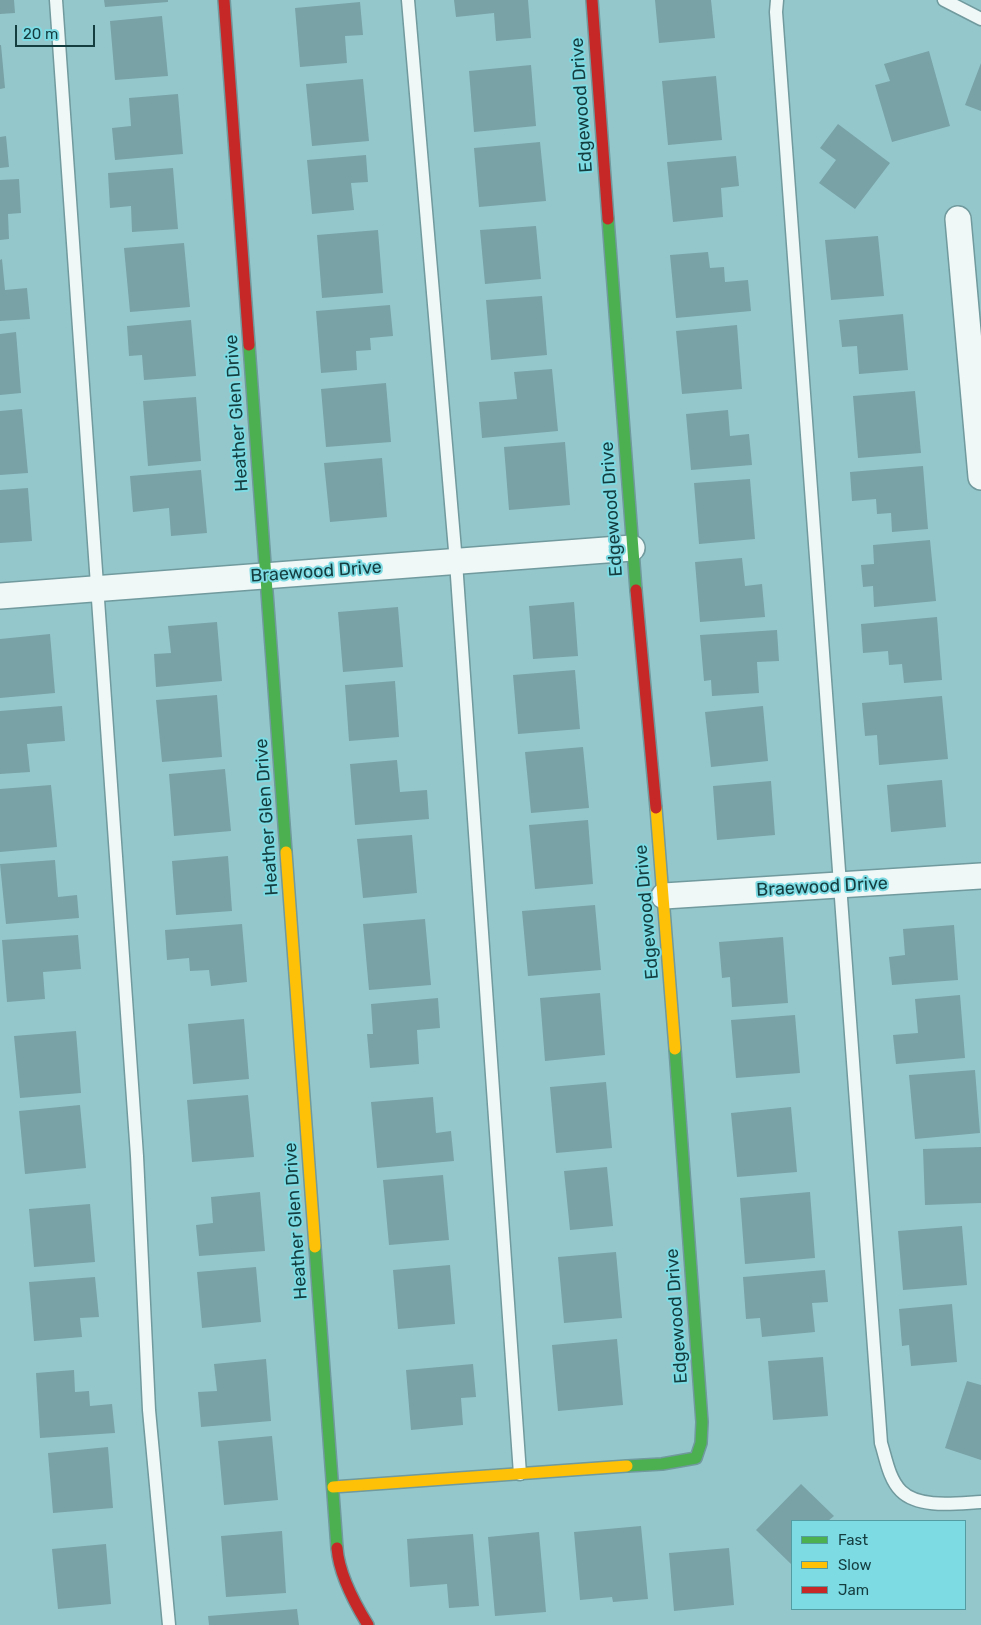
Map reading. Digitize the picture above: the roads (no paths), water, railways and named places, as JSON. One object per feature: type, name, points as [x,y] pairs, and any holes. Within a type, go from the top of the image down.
[{"type":"street","name":"Heather Glen Drive","points":[[224,0],[338,1558],[357,1608],[368,1625]]},
{"type":"street","name":"Edgewood Drive","points":[[333,1487],[662,1464],[696,1458],[701,1443],[702,1422],[664,896],[632,548],[592,0]]},
{"type":"street","points":[[958,219],[981,477]]},
{"type":"street","name":"Braewood Drive","points":[[0,596],[632,548]]},
{"type":"street","name":"Braewood Drive","points":[[664,896],[981,876]]},
{"type":"lane","points":[[56,0],[137,1156],[149,1410],[170,1625]]},
{"type":"lane","points":[[408,0],[456,562],[520,1474]]},
{"type":"lane","points":[[777,0],[776,12],[881,1443],[890,1472],[901,1491],[917,1499],[941,1505],[981,1502]]},
{"type":"lane","points":[[944,0],[981,19]]}]
